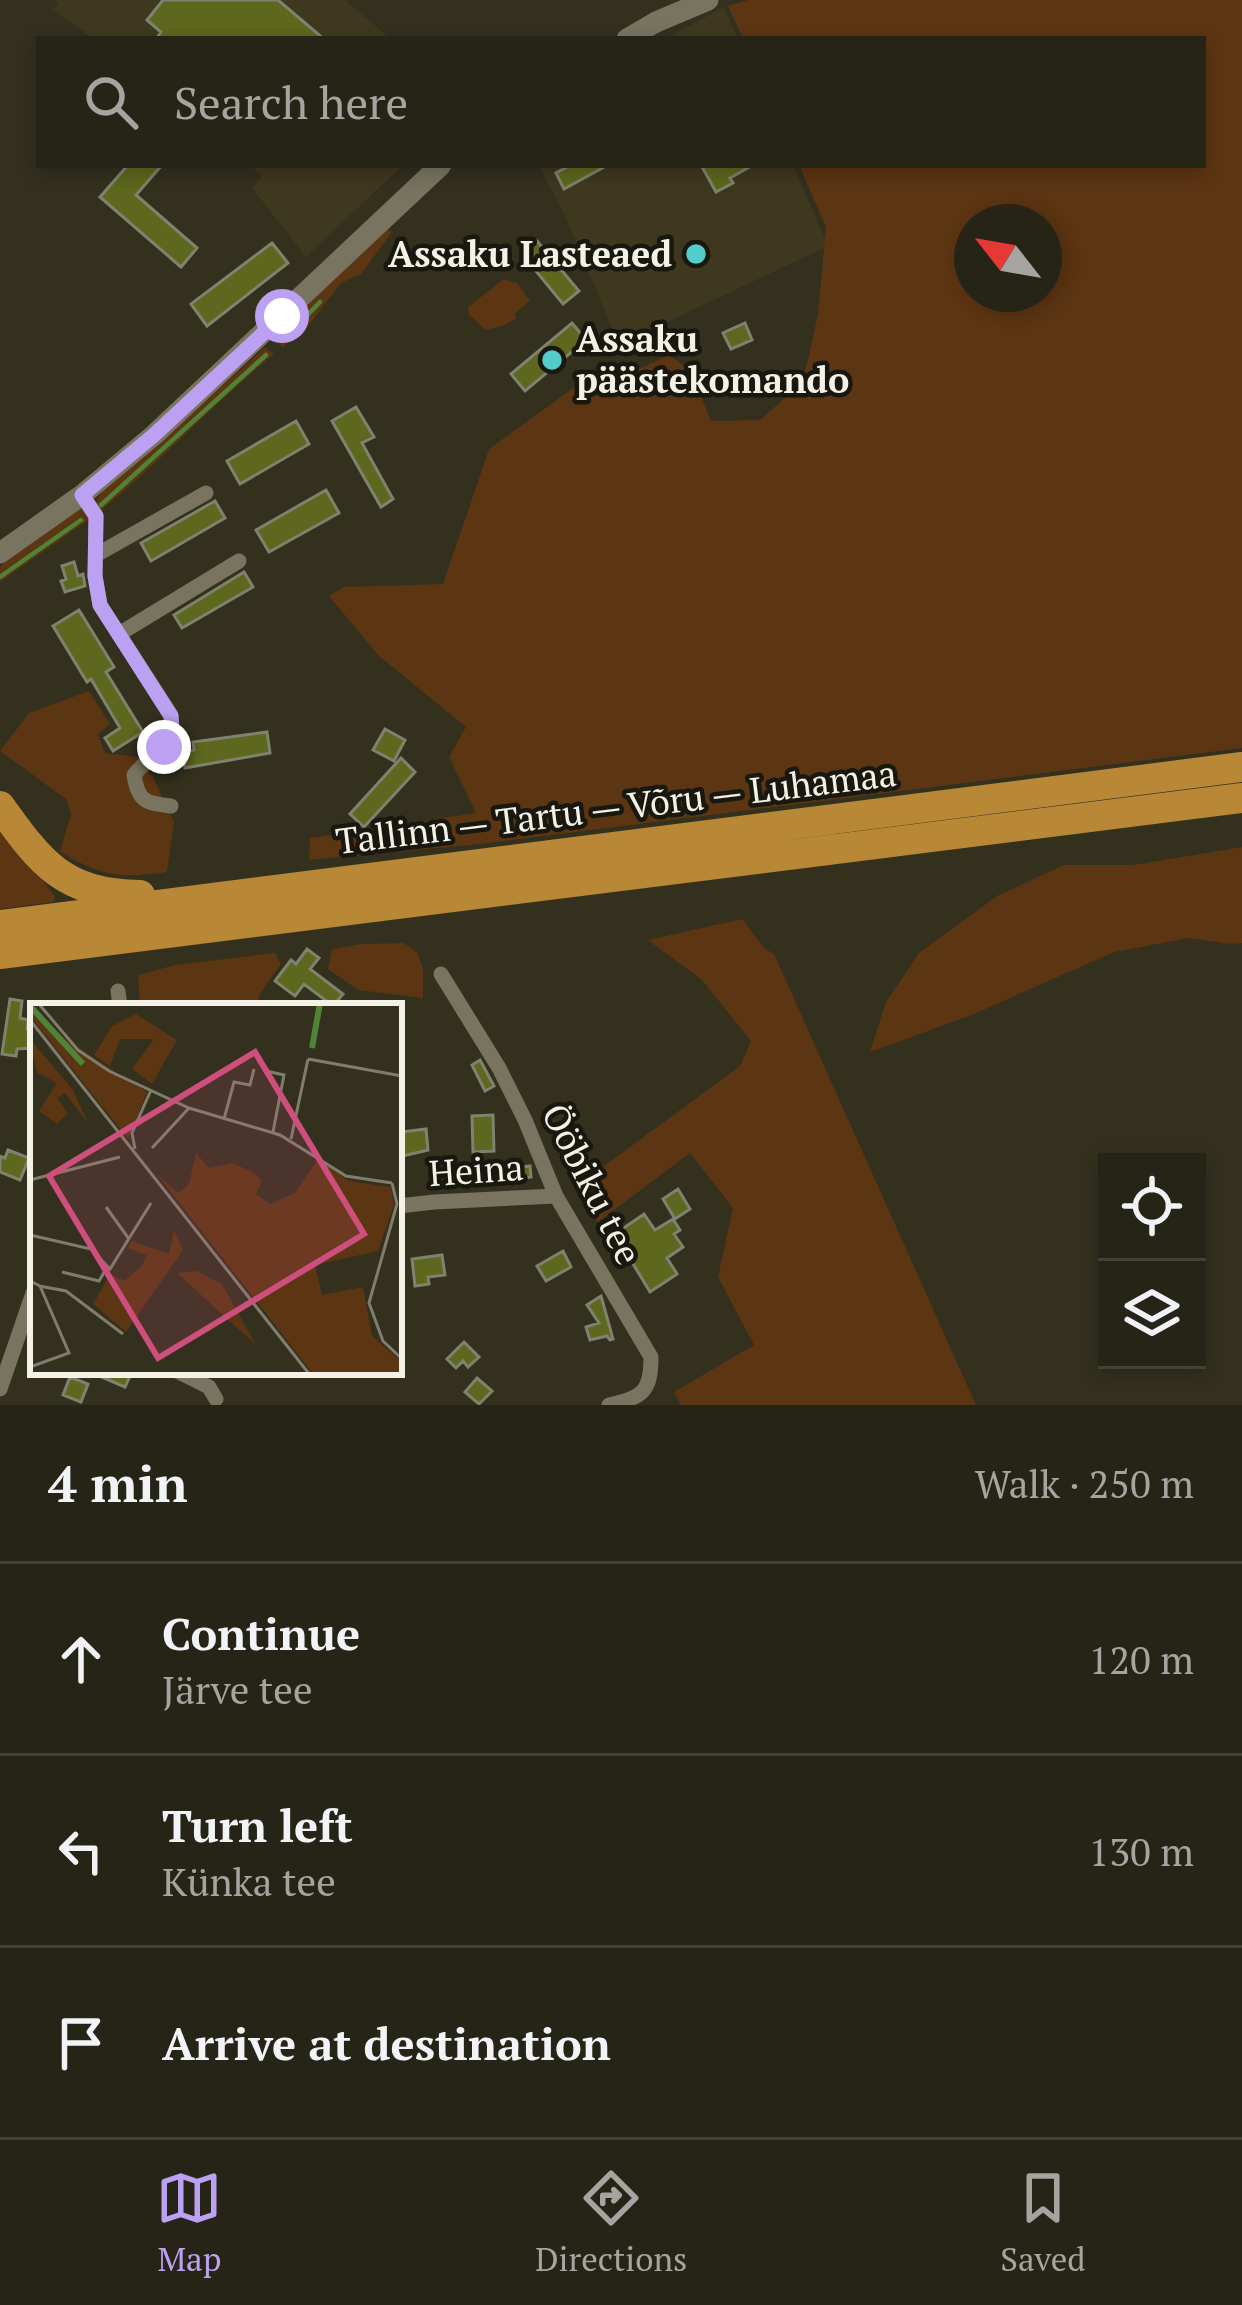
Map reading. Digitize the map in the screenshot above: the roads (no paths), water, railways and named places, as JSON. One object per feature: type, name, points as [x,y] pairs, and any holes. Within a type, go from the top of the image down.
[{"type":"highway","name":"Tallinn — Tartu — Võru — Luhamaa","points":[[0,925],[1242,767]]},
{"type":"highway","name":"Tallinn — Tartu — Võru — Luhamaa","points":[[0,954],[1242,798]]},
{"type":"highway","points":[[0,806],[38,859],[89,889],[120,895],[224,896]]},
{"type":"street","points":[[632,36],[708,0]]},
{"type":"street","points":[[0,553],[82,495],[154,435],[438,168]]},
{"type":"street","points":[[96,555],[206,493]]},
{"type":"street","points":[[82,495],[96,516],[95,576],[100,605],[171,716],[172,729],[164,747],[134,775],[137,792],[149,804],[171,806]]},
{"type":"street","points":[[118,634],[239,561]]},
{"type":"street","name":"Ööbiku tee","points":[[442,974],[526,1120],[556,1196],[652,1357],[651,1380],[638,1402],[609,1405]]},
{"type":"street","name":"Heina","points":[[402,1206],[556,1196]]},
{"type":"street","points":[[0,1389],[26,1331]]},
{"type":"street","points":[[185,1375],[209,1388],[216,1399]]},
{"type":"waterway","points":[[283,340],[320,302]]},
{"type":"waterway","points":[[101,505],[266,355]]},
{"type":"waterway","points":[[0,577],[81,520]]},
{"type":"place","name":"Assaku Lasteaed","points":[[696,254]]},
{"type":"place","name":"Assaku päästekomando","points":[[552,360]]}]
